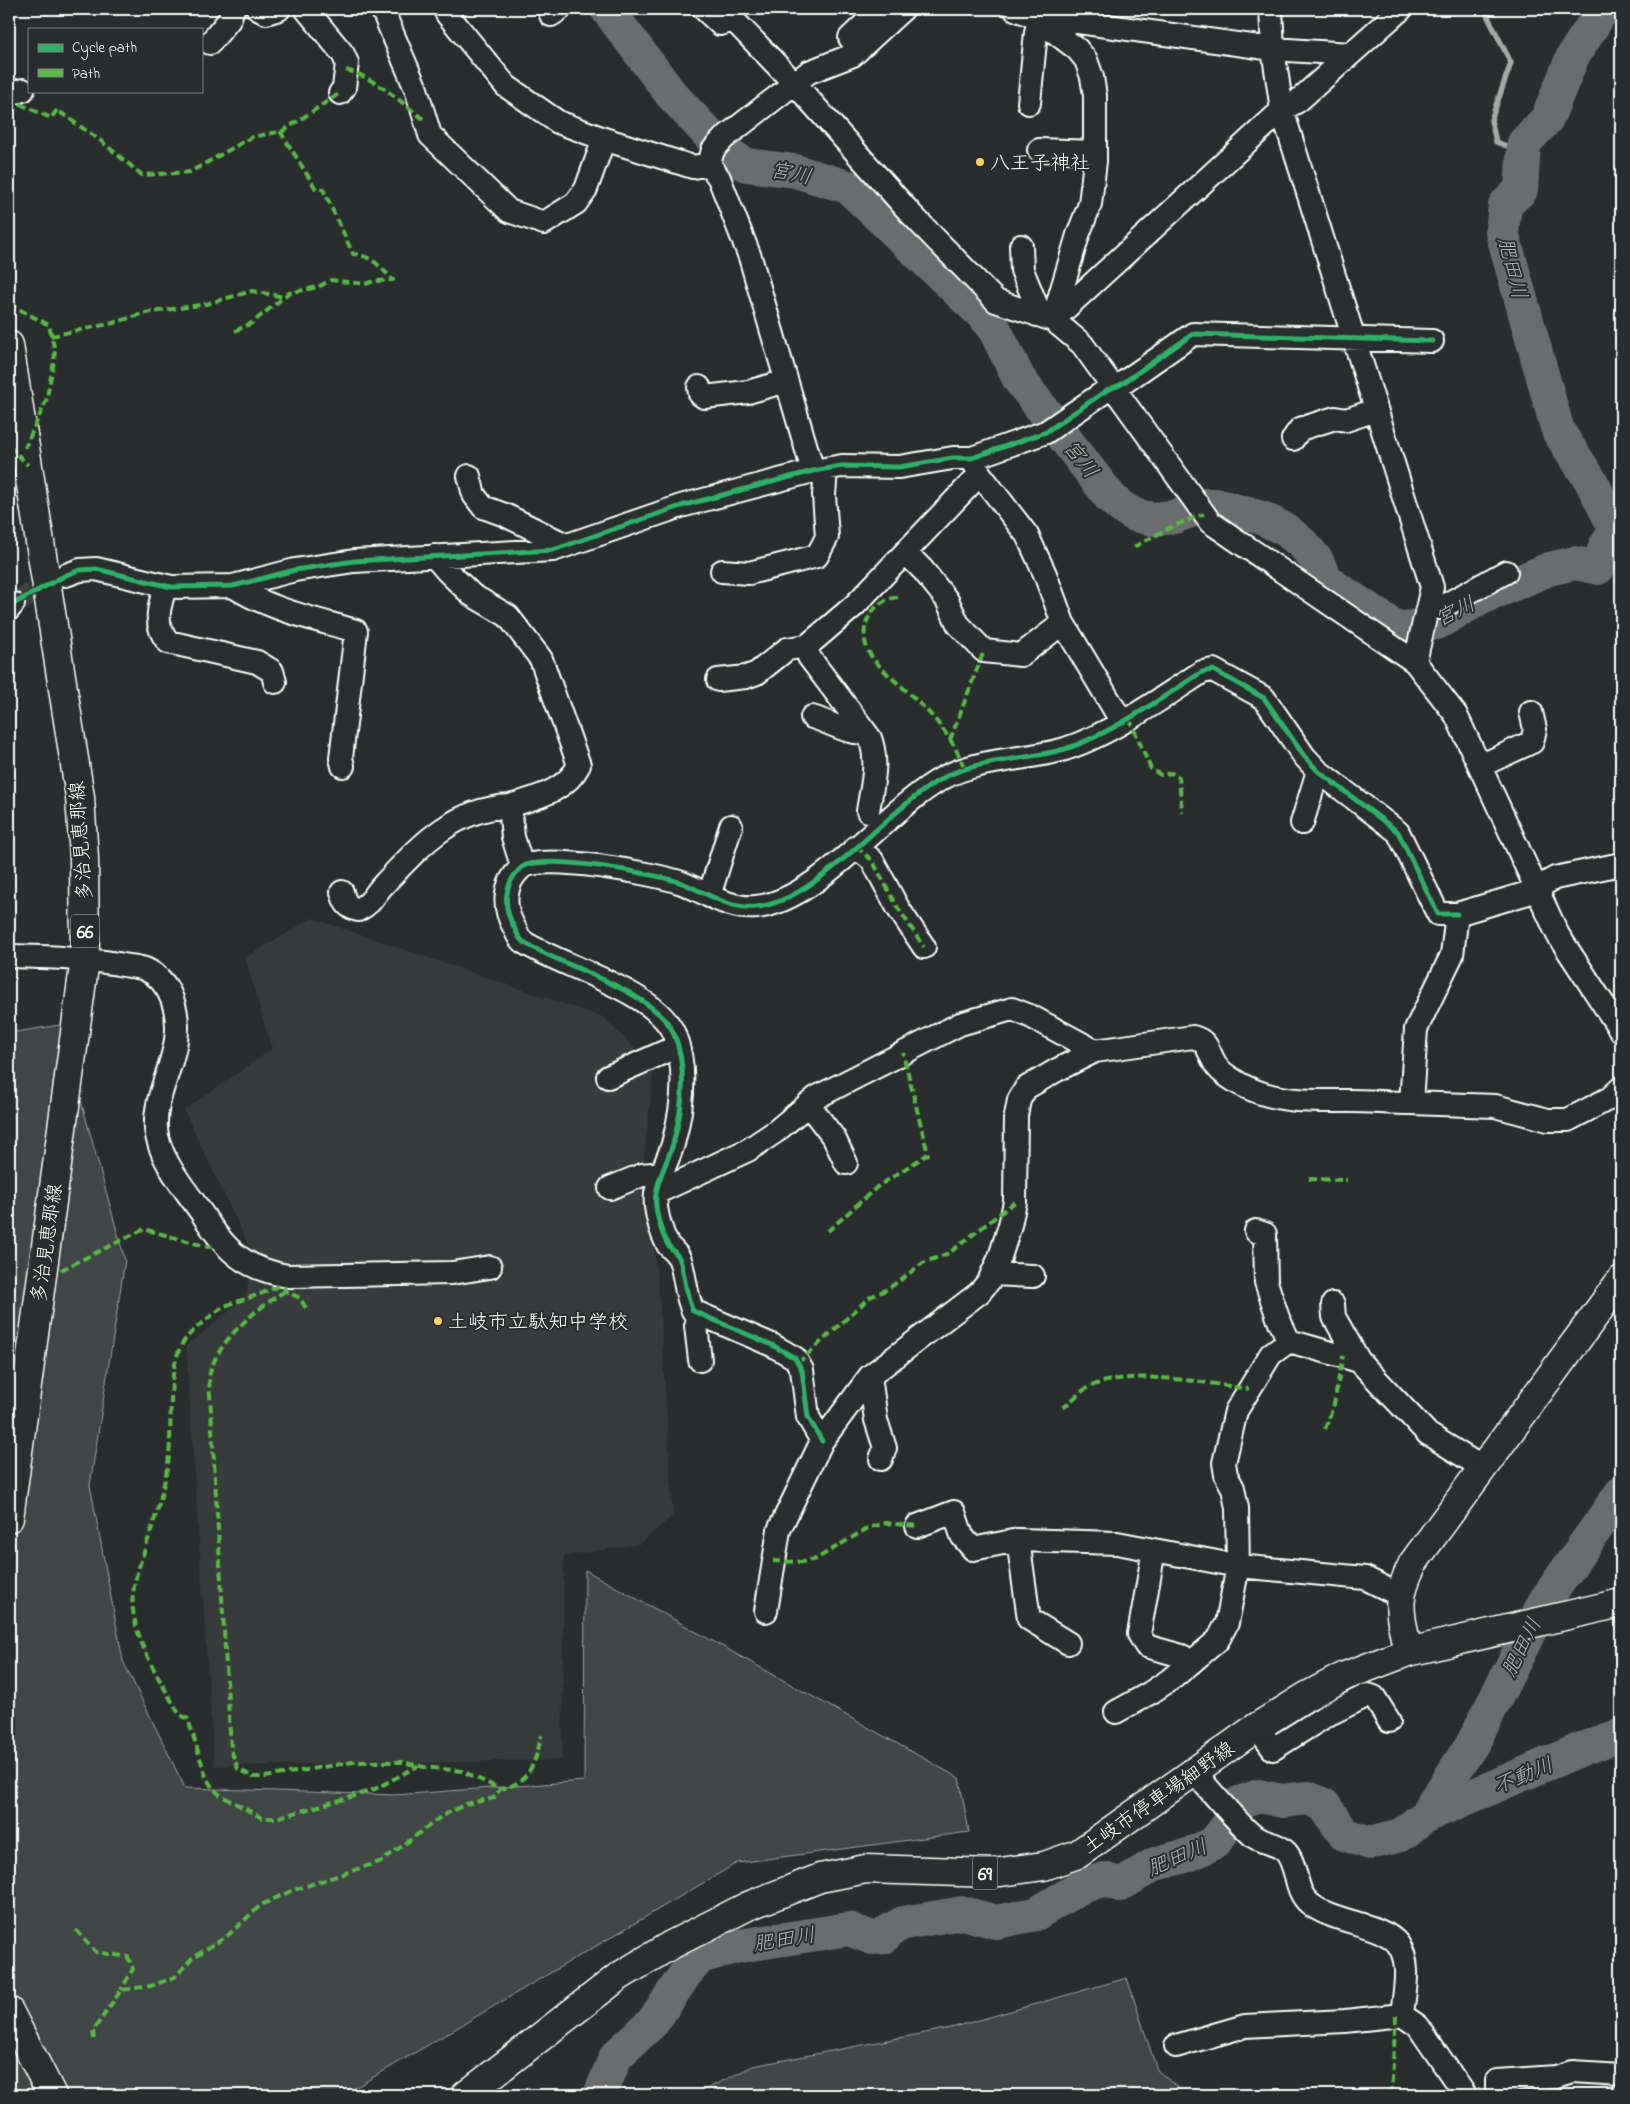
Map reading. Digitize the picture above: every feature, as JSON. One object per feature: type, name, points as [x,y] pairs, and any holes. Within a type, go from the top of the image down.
[{"type":"main road","name":"多治見恵那線","points":[[9,345],[80,797],[84,859],[85,958],[9,1518]]},
{"type":"main road","points":[[1408,1652],[1400,1611],[1400,1596],[1413,1563],[1621,1280]]},
{"type":"main road","name":"土岐市停車場細野線","points":[[466,2095],[618,1977],[671,1945],[748,1906],[820,1878],[866,1869],[993,1873],[1044,1866],[1078,1854],[1097,1843],[1193,1771],[1257,1727],[1307,1696],[1345,1676],[1408,1652],[1621,1603]]},
{"type":"main road","points":[[9,2011],[52,2095]]},
{"type":"street","points":[[210,42],[229,20],[233,9]]},
{"type":"street","points":[[258,9],[266,13],[278,9]]},
{"type":"street","points":[[306,9],[343,54],[347,63],[344,88],[340,93]]},
{"type":"street","points":[[382,9],[416,89],[430,135],[509,211],[544,223],[576,204],[586,189],[604,139]]},
{"type":"street","points":[[446,9],[446,14],[506,86],[558,122],[604,139],[693,166],[809,72],[853,55],[903,9]]},
{"type":"street","points":[[704,9],[720,24],[728,14],[795,84],[912,215],[996,301],[1045,317]]},
{"type":"street","points":[[834,62],[849,39],[870,19],[874,9]]},
{"type":"street","points":[[1271,9],[1273,49],[1282,110],[1432,587],[1415,662]]},
{"type":"street","points":[[1045,317],[1282,110],[1298,101],[1401,9]]},
{"type":"street","points":[[1030,13],[1273,49],[1350,54]]},
{"type":"street","points":[[1029,103],[1036,32],[1030,13]]},
{"type":"street","points":[[1030,13],[1077,49],[1086,60],[1092,77],[1095,96],[1095,152],[1090,204],[1045,317]]},
{"type":"street","points":[[715,150],[720,178],[750,257],[786,381],[819,470],[824,495],[826,537],[817,556],[749,573],[722,571]]},
{"type":"street","points":[[1039,150],[1095,152]]},
{"type":"street","points":[[1022,246],[1022,270],[1037,306],[1045,317],[1082,344],[1198,508],[1210,522],[1415,662],[1456,715],[1558,935],[1621,1030]]},
{"type":"street","points":[[718,680],[746,677],[757,673],[787,649],[807,646],[855,605],[906,553],[976,466],[1046,432],[1106,390],[1113,388],[1193,334],[1432,341]]},
{"type":"street","points":[[699,388],[700,394],[704,397],[748,392],[786,381]]},
{"type":"street","points":[[1293,439],[1300,430],[1335,418],[1346,420],[1376,410]]},
{"type":"street","points":[[66,575],[80,570],[96,569],[166,586],[234,586],[295,570],[354,562],[541,551],[681,506],[819,470],[865,465],[899,467],[953,458],[976,466],[1027,535],[1045,574],[1063,622],[1122,722]]},
{"type":"street","points":[[469,476],[474,495],[483,507],[514,519],[566,544]]},
{"type":"street","points":[[906,553],[923,570],[947,600],[958,624],[984,650],[1020,655],[1063,622]]},
{"type":"street","points":[[342,892],[349,907],[358,910],[370,904],[381,887],[410,856],[444,827],[479,812],[510,806],[549,793],[566,783],[578,765],[541,659],[508,616],[472,594],[434,556]]},
{"type":"street","points":[[1427,610],[1440,608],[1506,572]]},
{"type":"street","points":[[166,586],[160,602],[158,621],[163,636],[168,642],[257,662],[272,671],[274,682]]},
{"type":"street","points":[[234,586],[246,595],[286,611],[356,631],[341,758],[343,766]]},
{"type":"street","points":[[807,646],[808,657],[865,732],[875,753],[876,768],[868,811]]},
{"type":"street","points":[[822,1441],[808,1417],[802,1370],[795,1358],[772,1345],[693,1311],[686,1297],[680,1258],[667,1243],[656,1208],[659,1183],[672,1146],[679,1113],[683,1076],[674,1033],[664,1020],[643,1001],[574,965],[521,942],[509,919],[505,904],[509,884],[522,866],[538,862],[627,869],[681,883],[709,896],[745,907],[778,903],[807,888],[918,795],[946,776],[980,766],[1066,749],[1122,722],[1202,672],[1214,670],[1264,698],[1304,756],[1318,771],[1398,832],[1438,914],[1457,914],[1528,893],[1555,878],[1621,864]]},
{"type":"street","points":[[1480,766],[1532,742],[1534,729],[1531,712]]},
{"type":"street","points":[[812,717],[831,722],[855,734],[865,732]]},
{"type":"street","points":[[1302,823],[1318,771]]},
{"type":"street","points":[[510,806],[513,837],[522,866]]},
{"type":"street","points":[[709,896],[731,826]]},
{"type":"street","points":[[856,847],[872,860],[898,908],[924,947]]},
{"type":"street","points":[[1411,1103],[1416,1029],[1452,955],[1457,914]]},
{"type":"street","points":[[9,956],[85,958],[144,969],[162,982],[174,1003],[178,1021],[176,1041],[159,1101],[156,1128],[160,1146],[166,1160],[216,1235],[234,1254],[260,1270],[288,1276],[452,1273],[490,1267]]},
{"type":"street","points":[[610,1188],[642,1175],[659,1183],[748,1150],[775,1132],[816,1097],[960,1024],[1012,1009],[1030,1016],[1095,1051]]},
{"type":"street","points":[[766,1611],[779,1530],[822,1441],[868,1379],[978,1293],[992,1274],[1000,1257],[1015,1202],[1016,1116],[1019,1100],[1026,1088],[1095,1051],[1193,1037],[1201,1039],[1208,1047],[1216,1066],[1240,1084],[1271,1096],[1312,1102],[1495,1106],[1548,1120],[1568,1120],[1610,1098],[1621,1088]]},
{"type":"street","points":[[608,1077],[678,1046]]},
{"type":"street","points":[[808,1104],[834,1138],[846,1163]]},
{"type":"street","points":[[1256,1231],[1264,1234],[1266,1282],[1289,1341]]},
{"type":"street","points":[[992,1274],[1033,1276]]},
{"type":"street","points":[[1334,1304],[1334,1317],[1359,1360],[1428,1434],[1483,1468]]},
{"type":"street","points":[[700,1314],[696,1326],[700,1360]]},
{"type":"street","points":[[1289,1341],[1359,1360]]},
{"type":"street","points":[[1116,1712],[1150,1693],[1191,1663],[1218,1640],[1227,1623],[1238,1566],[1237,1508],[1233,1488],[1226,1475],[1224,1463],[1236,1410],[1271,1354],[1289,1341]]},
{"type":"street","points":[[868,1379],[871,1383],[876,1420],[885,1448],[882,1459]]},
{"type":"street","points":[[917,1526],[954,1512],[962,1536],[973,1549],[1018,1540],[1117,1543],[1238,1566],[1365,1578],[1400,1596]]},
{"type":"street","points":[[1018,1540],[1030,1619],[1068,1642]]},
{"type":"street","points":[[1154,1550],[1139,1634],[1146,1646],[1182,1656],[1191,1663]]},
{"type":"street","points":[[1257,1727],[1273,1749],[1329,1714],[1368,1695],[1374,1697],[1389,1721]]},
{"type":"street","points":[[1193,1771],[1254,1837],[1277,1845],[1286,1852],[1300,1890],[1307,1902],[1321,1912],[1388,1935],[1398,1944],[1406,1971],[1402,2014]]},
{"type":"street","points":[[1176,2046],[1245,2026],[1345,2021],[1402,2014],[1418,2026],[1465,2095]]},
{"type":"street","points":[[1497,2095],[1497,2081],[1556,2077],[1572,2072],[1621,2075]]},
{"type":"shaded area","name":"土岐市立駄知中学校","points":[[312,918],[603,1017],[654,1067],[644,1157],[659,1292],[673,1516],[639,1544],[564,1556],[562,1760],[214,1766],[186,1346],[246,1297],[253,1255],[184,1110],[272,1049],[245,958]]},
{"type":"shaded area","points":[[60,1025],[125,1260],[90,1485],[123,1661],[185,1788],[395,1795],[584,1781],[585,1570],[959,1778],[969,1832],[737,1863],[343,2095],[9,2095],[9,1033]]},
{"type":"shaded area","points":[[1127,1978],[1157,2070],[1186,2095],[694,2095],[753,2066],[951,2028]]},
{"type":"waterway","name":"宮川","points":[[607,9],[671,94],[724,151],[746,165],[795,171],[848,187],[982,314],[993,326],[1019,379],[1110,497],[1121,507],[1135,515],[1152,519],[1174,517],[1206,505],[1217,505],[1262,518],[1286,530],[1304,545],[1317,561],[1326,581],[1398,629],[1437,623],[1477,600],[1549,569],[1575,563],[1598,568],[1605,547],[1616,530]]},
{"type":"waterway","points":[[1484,9],[1511,63],[1491,120],[1496,142],[1507,146],[1524,143]]},
{"type":"waterway","name":"肥田川","points":[[1603,9],[1573,56],[1547,119],[1524,143],[1521,190],[1505,205],[1502,232],[1558,431],[1591,481],[1616,530],[1621,533]]},
{"type":"waterway","name":"肥田川","points":[[600,2095],[616,2056],[653,2022],[686,1973],[700,1957],[739,1946],[849,1929],[872,1938],[884,1937],[889,1931],[903,1923],[963,1913],[996,1922],[1036,1914],[1079,1888],[1104,1879],[1120,1885],[1155,1864],[1188,1855],[1214,1843],[1227,1826],[1239,1803],[1259,1796],[1282,1801],[1308,1798],[1324,1805],[1344,1834],[1370,1843],[1401,1835],[1425,1816],[1474,1741],[1545,1601],[1621,1493]]},
{"type":"waterway","name":"不動川","points":[[1425,1816],[1584,1748],[1621,1735]]},
{"type":"tunnel","points":[[13,604],[60,578]]},
{"type":"marked path","points":[[346,70],[379,85],[426,121]]},
{"type":"marked path","points":[[9,99],[51,118],[57,110],[101,141],[142,175],[190,172],[252,137],[283,131],[340,93]]},
{"type":"marked path","points":[[51,336],[113,323],[146,313],[206,304],[252,291],[284,297],[289,293],[318,287],[331,280],[365,284],[375,281],[393,280],[371,260],[353,254],[323,189],[316,189],[280,131]]},
{"type":"marked path","points":[[235,331],[252,323],[284,297]]},
{"type":"marked path","points":[[9,304],[49,325],[55,351],[46,401],[25,448]]},
{"type":"marked path","points":[[9,446],[28,465]]},
{"type":"marked path","points":[[1134,547],[1173,526],[1204,514]]},
{"type":"marked path","points":[[898,597],[882,603],[870,615],[865,631],[867,648],[875,661],[925,708],[939,724],[957,751],[965,770]]},
{"type":"marked path","points":[[950,740],[984,651]]},
{"type":"marked path","points":[[1129,718],[1151,769],[1161,775],[1171,773],[1179,777],[1182,812]]},
{"type":"marked path","points":[[856,847],[872,860],[898,908],[924,947]]},
{"type":"marked path","points":[[828,1231],[877,1187],[928,1154],[903,1053]]},
{"type":"marked path","points":[[1309,1179],[1347,1180]]},
{"type":"marked path","points":[[798,1363],[870,1297],[888,1289],[923,1263],[949,1253],[1015,1202]]},
{"type":"marked path","points":[[61,1270],[144,1229],[208,1247],[212,1246]]},
{"type":"marked path","points":[[278,1286],[221,1308],[190,1334],[180,1348],[172,1379],[170,1449],[166,1473],[157,1512],[133,1592],[133,1610],[140,1638],[158,1677],[179,1714],[188,1719],[206,1777],[212,1787],[220,1795],[262,1818],[276,1818],[355,1796],[373,1790],[418,1766]]},
{"type":"marked path","points":[[284,1287],[285,1291],[300,1298],[307,1310]]},
{"type":"marked path","points":[[285,1291],[261,1307],[228,1339],[213,1364],[209,1377],[231,1750],[238,1769],[253,1777],[265,1777],[353,1762],[402,1762],[424,1767],[462,1771],[500,1789],[510,1787],[525,1777],[534,1762],[541,1735]]},
{"type":"marked path","points":[[1325,1429],[1334,1404],[1343,1356]]},
{"type":"marked path","points":[[1063,1408],[1084,1390],[1100,1383],[1120,1379],[1165,1378],[1249,1389]]},
{"type":"marked path","points":[[773,1561],[802,1562],[816,1559],[868,1528],[885,1523],[917,1526]]},
{"type":"marked path","points":[[94,2039],[93,2031],[121,1990],[151,1986],[175,1977],[192,1958],[226,1937],[261,1905],[291,1891],[382,1861],[442,1816],[466,1804],[494,1798],[500,1789]]},
{"type":"marked path","points":[[76,1930],[96,1952],[128,1957],[133,1969],[121,1990]]},
{"type":"marked path","points":[[1391,2095],[1396,2015]]},
{"type":"cycle path","points":[[9,609],[13,604],[66,575],[80,570],[96,569],[171,587],[233,586],[295,570],[354,561],[553,550],[681,506],[813,471],[842,466],[899,467],[953,458],[972,458],[1046,432],[1107,390],[1120,385],[1193,334],[1432,341]]},
{"type":"cycle path","points":[[822,1441],[808,1417],[802,1370],[795,1358],[772,1345],[693,1311],[688,1298],[680,1260],[668,1245],[663,1234],[657,1213],[656,1194],[676,1131],[682,1089],[681,1061],[674,1034],[664,1019],[648,1005],[629,993],[542,952],[521,940],[510,920],[507,904],[508,889],[511,881],[521,868],[532,864],[550,862],[599,866],[669,879],[737,906],[756,907],[780,901],[804,889],[828,872],[921,792],[943,778],[987,763],[1065,749],[1118,725],[1202,672],[1213,670],[1264,698],[1304,756],[1318,771],[1398,832],[1438,914],[1457,914]]},
{"type":"place","name":"八王子神社","points":[[980,162]]},
{"type":"place","name":"土岐市立駄知中学校","points":[[438,1321]]}]
